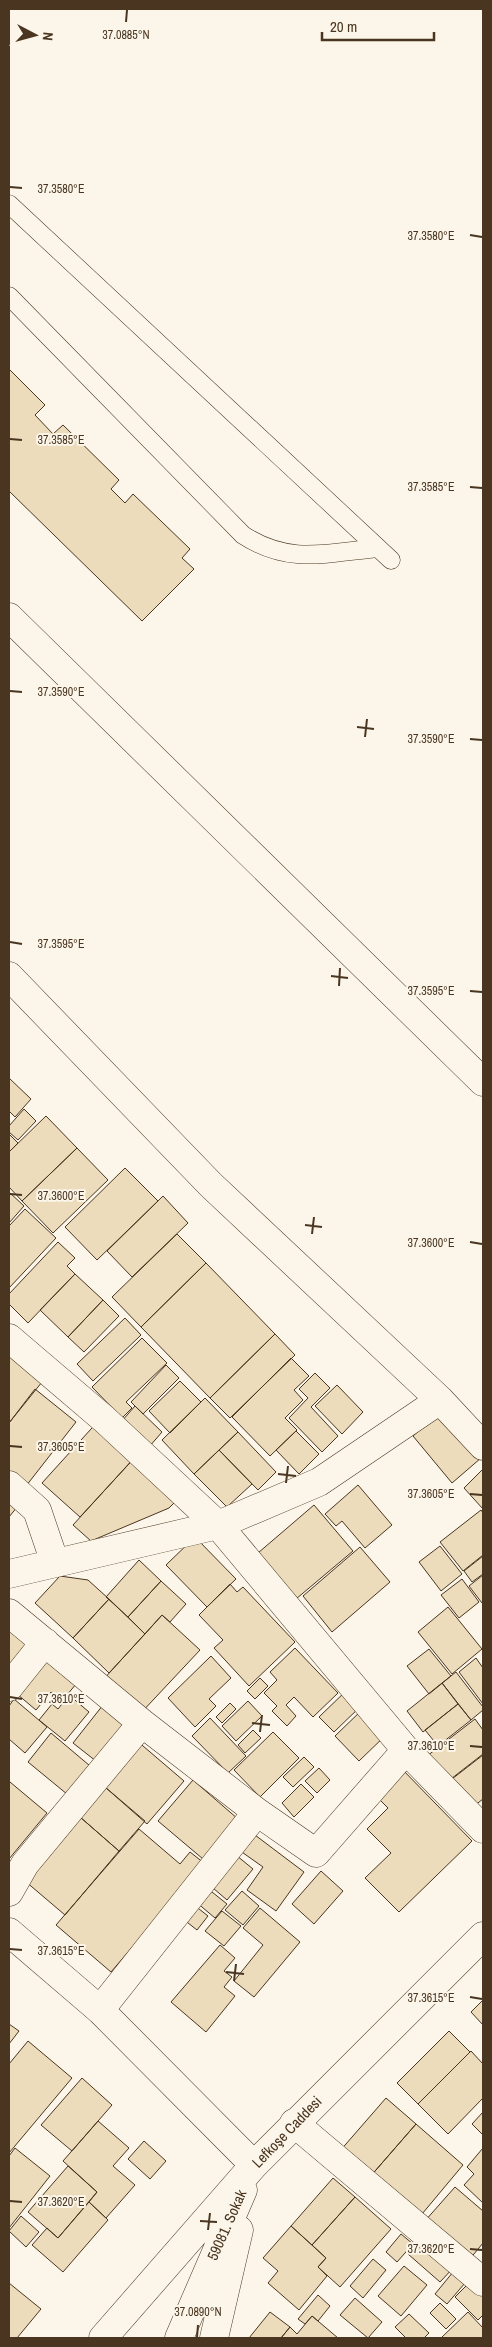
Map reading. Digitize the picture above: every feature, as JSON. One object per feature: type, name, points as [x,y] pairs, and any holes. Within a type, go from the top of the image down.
[{"type":"street","points":[[9,617],[483,1082]]},
{"type":"street","points":[[9,976],[211,1185],[440,1400],[483,1446]]},
{"type":"street","points":[[9,1338],[104,1419],[218,1525],[406,1750],[483,1829]]},
{"type":"street","points":[[9,1574],[218,1525],[319,1482],[440,1400]]},
{"type":"street","points":[[9,1485],[37,1510],[55,1563]]},
{"type":"street","points":[[9,1614],[142,1723],[257,1812],[316,1853],[406,1750]]},
{"type":"street","points":[[9,1687],[45,1642]]},
{"type":"street","points":[[9,1892],[25,1864],[142,1723]]},
{"type":"street","points":[[100,2010],[257,1812]]},
{"type":"street","points":[[9,1932],[100,2010],[254,2165]]},
{"type":"street","name":"Lefkoşe Caddesi","points":[[103,2338],[254,2165],[483,1936]]},
{"type":"street","points":[[294,2123],[483,2282]]},
{"type":"street","name":"59081. Sokak","points":[[179,2338],[254,2165]]},
{"type":"street","name":"59081. Sokak","points":[[214,2338],[254,2165]]},
{"type":"lane","points":[[9,204],[385,554],[287,554],[271,551],[243,535],[9,296]]},
{"type":"building","points":[[9,369],[45,405],[35,415],[53,434],[63,425],[119,480],[111,489],[125,503],[133,494],[190,549],[182,558],[194,569],[142,621],[9,491]]},
{"type":"building","points":[[9,1078],[31,1099],[15,1117],[9,1111]]},
{"type":"building","points":[[24,1109],[36,1121],[18,1140],[9,1132],[9,1126]]},
{"type":"building","points":[[46,1116],[77,1148],[22,1201],[9,1187],[9,1152]]},
{"type":"building","points":[[9,1134],[18,1143],[9,1152]]},
{"type":"building","points":[[77,1148],[108,1180],[53,1233],[22,1201]]},
{"type":"building","points":[[125,1168],[158,1201],[97,1260],[65,1227]]},
{"type":"building","points":[[9,1192],[24,1206],[9,1223]]},
{"type":"building","points":[[163,1196],[188,1223],[132,1277],[107,1251]]},
{"type":"building","points":[[25,1209],[56,1238],[9,1288],[9,1226]]},
{"type":"building","points":[[177,1234],[206,1263],[141,1327],[112,1297]]},
{"type":"building","points":[[58,1242],[75,1258],[67,1266],[75,1274],[28,1323],[9,1304],[9,1294]]},
{"type":"building","points":[[206,1263],[275,1334],[210,1398],[141,1327]]},
{"type":"building","points":[[75,1274],[103,1300],[68,1337],[40,1310]]},
{"type":"building","points":[[103,1300],[119,1316],[84,1352],[68,1337]]},
{"type":"building","points":[[125,1318],[141,1335],[93,1381],[77,1364]]},
{"type":"building","points":[[275,1334],[295,1355],[230,1418],[210,1398]]},
{"type":"building","points":[[142,1338],[167,1363],[126,1402],[132,1408],[122,1418],[92,1387]]},
{"type":"building","points":[[9,1355],[42,1382],[9,1423]]},
{"type":"building","points":[[291,1358],[309,1376],[294,1390],[303,1400],[285,1418],[297,1430],[270,1456],[232,1417]]},
{"type":"building","points":[[166,1365],[179,1378],[143,1414],[131,1402]]},
{"type":"building","points":[[315,1373],[330,1388],[311,1407],[338,1436],[322,1452],[289,1418],[308,1398],[299,1389]]},
{"type":"building","points":[[180,1381],[201,1402],[170,1433],[149,1411]]},
{"type":"building","points":[[337,1385],[363,1412],[342,1434],[315,1406]]},
{"type":"building","points":[[35,1389],[76,1422],[26,1486],[9,1471],[9,1423]]},
{"type":"building","points":[[205,1398],[238,1432],[194,1474],[162,1440]]},
{"type":"building","points":[[135,1406],[162,1432],[149,1447],[121,1422]]},
{"type":"building","points":[[441,1411],[481,1458],[452,1483],[413,1436]]},
{"type":"building","points":[[101,1418],[139,1453],[80,1517],[42,1483]]},
{"type":"building","points":[[296,1431],[319,1454],[299,1474],[276,1450]]},
{"type":"building","points":[[238,1432],[276,1472],[258,1490],[219,1450]]},
{"type":"building","points":[[219,1450],[252,1484],[227,1507],[194,1474]]},
{"type":"building","points":[[135,1457],[179,1498],[169,1508],[91,1541],[73,1525]]},
{"type":"building","points":[[483,1469],[483,1509],[464,1488]]},
{"type":"building","points":[[358,1485],[392,1525],[365,1548],[342,1521],[336,1526],[325,1514]]},
{"type":"building","points":[[9,1491],[22,1501],[9,1517]]},
{"type":"building","points":[[314,1505],[353,1551],[296,1599],[258,1553]]},
{"type":"building","points":[[481,1510],[483,1513],[483,1555],[463,1571],[440,1542]]},
{"type":"building","points":[[195,1537],[236,1579],[207,1607],[166,1565]]},
{"type":"building","points":[[440,1546],[462,1574],[441,1591],[419,1562]]},
{"type":"building","points":[[360,1547],[390,1582],[332,1632],[303,1596]]},
{"type":"building","points":[[483,1556],[483,1574],[472,1582],[464,1571]]},
{"type":"building","points":[[139,1560],[161,1581],[128,1617],[106,1597]]},
{"type":"building","points":[[483,1575],[483,1603],[482,1603],[469,1586]]},
{"type":"building","points":[[60,1576],[88,1580],[109,1599],[73,1638],[35,1603]]},
{"type":"building","points":[[462,1579],[479,1602],[459,1618],[441,1595]]},
{"type":"building","points":[[161,1581],[186,1604],[170,1622],[162,1615],[145,1634],[128,1617]]},
{"type":"building","points":[[230,1584],[237,1592],[243,1587],[295,1642],[249,1686],[214,1648],[223,1640],[199,1615]]},
{"type":"building","points":[[109,1599],[145,1634],[109,1673],[73,1638]]},
{"type":"building","points":[[448,1607],[482,1649],[452,1674],[418,1632]]},
{"type":"building","points":[[162,1615],[200,1650],[139,1715],[102,1681]]},
{"type":"building","points":[[9,1620],[35,1641],[9,1675]]},
{"type":"building","points":[[295,1648],[338,1693],[313,1717],[294,1697],[286,1705],[296,1716],[287,1726],[272,1711],[277,1706],[264,1693],[277,1680],[270,1672]]},
{"type":"building","points":[[429,1649],[451,1676],[429,1694],[407,1666]]},
{"type":"building","points":[[50,1652],[81,1678],[62,1701],[51,1692],[36,1710],[17,1694]]},
{"type":"building","points":[[211,1656],[231,1678],[209,1699],[216,1706],[195,1727],[168,1698]]},
{"type":"building","points":[[476,1658],[483,1668],[483,1704],[459,1672]]},
{"type":"building","points":[[456,1672],[483,1707],[483,1710],[471,1720],[442,1683]]},
{"type":"building","points":[[260,1678],[268,1686],[255,1699],[247,1691]]},
{"type":"building","points":[[442,1683],[458,1704],[423,1732],[407,1711]]},
{"type":"building","points":[[348,1689],[362,1705],[334,1732],[319,1717]]},
{"type":"building","points":[[69,1695],[89,1712],[65,1741],[39,1720],[52,1704],[58,1709]]},
{"type":"building","points":[[14,1699],[47,1727],[25,1753],[9,1739],[9,1706]]},
{"type":"building","points":[[248,1701],[262,1716],[236,1741],[222,1726]]},
{"type":"building","points":[[230,1703],[236,1709],[222,1723],[216,1717]]},
{"type":"building","points":[[458,1704],[471,1720],[438,1746],[425,1730]]},
{"type":"building","points":[[103,1705],[131,1727],[101,1765],[73,1743]]},
{"type":"building","points":[[364,1708],[388,1733],[359,1761],[335,1736]]},
{"type":"building","points":[[210,1718],[246,1756],[228,1773],[192,1736]]},
{"type":"building","points":[[475,1719],[483,1730],[483,1754],[447,1782],[427,1756]]},
{"type":"building","points":[[253,1730],[261,1738],[245,1753],[238,1745]]},
{"type":"building","points":[[273,1732],[299,1758],[260,1797],[234,1770]]},
{"type":"building","points":[[51,1733],[96,1771],[73,1799],[28,1762]]},
{"type":"building","points":[[136,1740],[184,1781],[147,1824],[105,1787]]},
{"type":"building","points":[[483,1755],[483,1799],[474,1806],[452,1779]]},
{"type":"building","points":[[304,1757],[314,1767],[293,1787],[283,1777]]},
{"type":"building","points":[[400,1767],[472,1841],[399,1912],[365,1878],[391,1853],[367,1829],[388,1808],[373,1793]]},
{"type":"building","points":[[319,1768],[330,1780],[317,1793],[305,1781]]},
{"type":"building","points":[[193,1780],[238,1819],[203,1859],[158,1821]]},
{"type":"building","points":[[10,1782],[47,1813],[9,1859],[9,1784]]},
{"type":"building","points":[[301,1784],[314,1797],[294,1817],[282,1803]]},
{"type":"building","points":[[105,1787],[145,1821],[119,1851],[80,1817]]},
{"type":"building","points":[[80,1817],[119,1851],[65,1915],[25,1881]]},
{"type":"building","points":[[139,1829],[180,1864],[190,1852],[204,1863],[111,1972],[56,1925]]},
{"type":"building","points":[[251,1832],[304,1872],[276,1911],[247,1890],[263,1867],[239,1850]]},
{"type":"building","points":[[231,1851],[253,1869],[227,1900],[206,1882]]},
{"type":"building","points":[[321,1871],[343,1891],[314,1924],[292,1904]]},
{"type":"building","points":[[207,1888],[227,1904],[215,1918],[196,1902]]},
{"type":"building","points":[[242,1891],[259,1906],[243,1925],[225,1910]]},
{"type":"building","points":[[194,1905],[208,1916],[197,1930],[183,1919]]},
{"type":"building","points":[[260,1908],[300,1942],[254,1997],[234,1981],[263,1945],[243,1928]]},
{"type":"building","points":[[222,1911],[241,1926],[224,1946],[205,1931]]},
{"type":"building","points":[[220,1945],[235,1958],[224,1971],[232,1977],[224,1987],[235,1996],[206,2032],[171,2002]]},
{"type":"building","points":[[483,2000],[483,2025],[471,2012]]},
{"type":"building","points":[[9,2024],[19,2031],[9,2044]]},
{"type":"building","points":[[449,2031],[470,2052],[418,2104],[397,2083]]},
{"type":"building","points":[[28,2041],[72,2078],[9,2153],[9,2064]]},
{"type":"building","points":[[471,2051],[483,2064],[483,2098],[448,2134],[418,2104]]},
{"type":"building","points":[[82,2078],[112,2105],[72,2151],[41,2125]]},
{"type":"building","points":[[386,2098],[416,2124],[369,2178],[339,2152]]},
{"type":"building","points":[[483,2112],[483,2135],[472,2124]]},
{"type":"building","points":[[98,2121],[129,2148],[113,2166],[135,2185],[106,2218],[89,2202],[97,2192],[63,2161]]},
{"type":"building","points":[[416,2124],[463,2165],[417,2220],[369,2178]]},
{"type":"building","points":[[144,2141],[166,2161],[150,2179],[128,2159]]},
{"type":"building","points":[[15,2148],[50,2176],[9,2228],[9,2156]]},
{"type":"building","points":[[483,2148],[483,2203],[464,2185],[474,2174],[467,2167]]},
{"type":"building","points":[[68,2166],[97,2192],[58,2238],[28,2212]]},
{"type":"building","points":[[333,2178],[355,2197],[312,2245],[291,2226]]},
{"type":"building","points":[[455,2187],[483,2211],[483,2243],[469,2260],[424,2222]]},
{"type":"building","points":[[355,2197],[391,2229],[340,2287],[318,2267],[326,2258],[312,2245]]},
{"type":"building","points":[[89,2202],[108,2220],[63,2272],[32,2245],[47,2228],[58,2238]]},
{"type":"building","points":[[21,2216],[39,2232],[26,2247],[9,2231]]},
{"type":"building","points":[[291,2226],[326,2258],[318,2267],[327,2276],[299,2310],[268,2283],[278,2271],[263,2258]]},
{"type":"building","points":[[401,2234],[413,2244],[397,2262],[386,2252]]},
{"type":"building","points":[[422,2237],[455,2266],[440,2282],[408,2254]]},
{"type":"building","points":[[373,2259],[386,2270],[363,2298],[350,2286]]},
{"type":"building","points":[[404,2266],[427,2285],[401,2316],[378,2296]]},
{"type":"building","points":[[458,2266],[471,2276],[447,2304],[435,2294]]},
{"type":"building","points":[[475,2277],[483,2285],[483,2315],[478,2320],[455,2297]]},
{"type":"building","points":[[9,2283],[41,2309],[17,2338],[9,2338]]},
{"type":"building","points":[[318,2295],[330,2306],[318,2321],[312,2316],[305,2324],[298,2319]]},
{"type":"building","points":[[355,2298],[382,2322],[368,2338],[340,2315]]},
{"type":"building","points":[[440,2303],[456,2319],[446,2329],[430,2313]]},
{"type":"building","points":[[270,2312],[290,2327],[281,2338],[249,2338]]},
{"type":"building","points":[[468,2312],[483,2328],[483,2336],[481,2338],[441,2338]]},
{"type":"building","points":[[409,2314],[429,2333],[424,2338],[406,2338],[395,2327]]},
{"type":"building","points":[[312,2316],[338,2338],[281,2338],[290,2327],[297,2334]]}]
